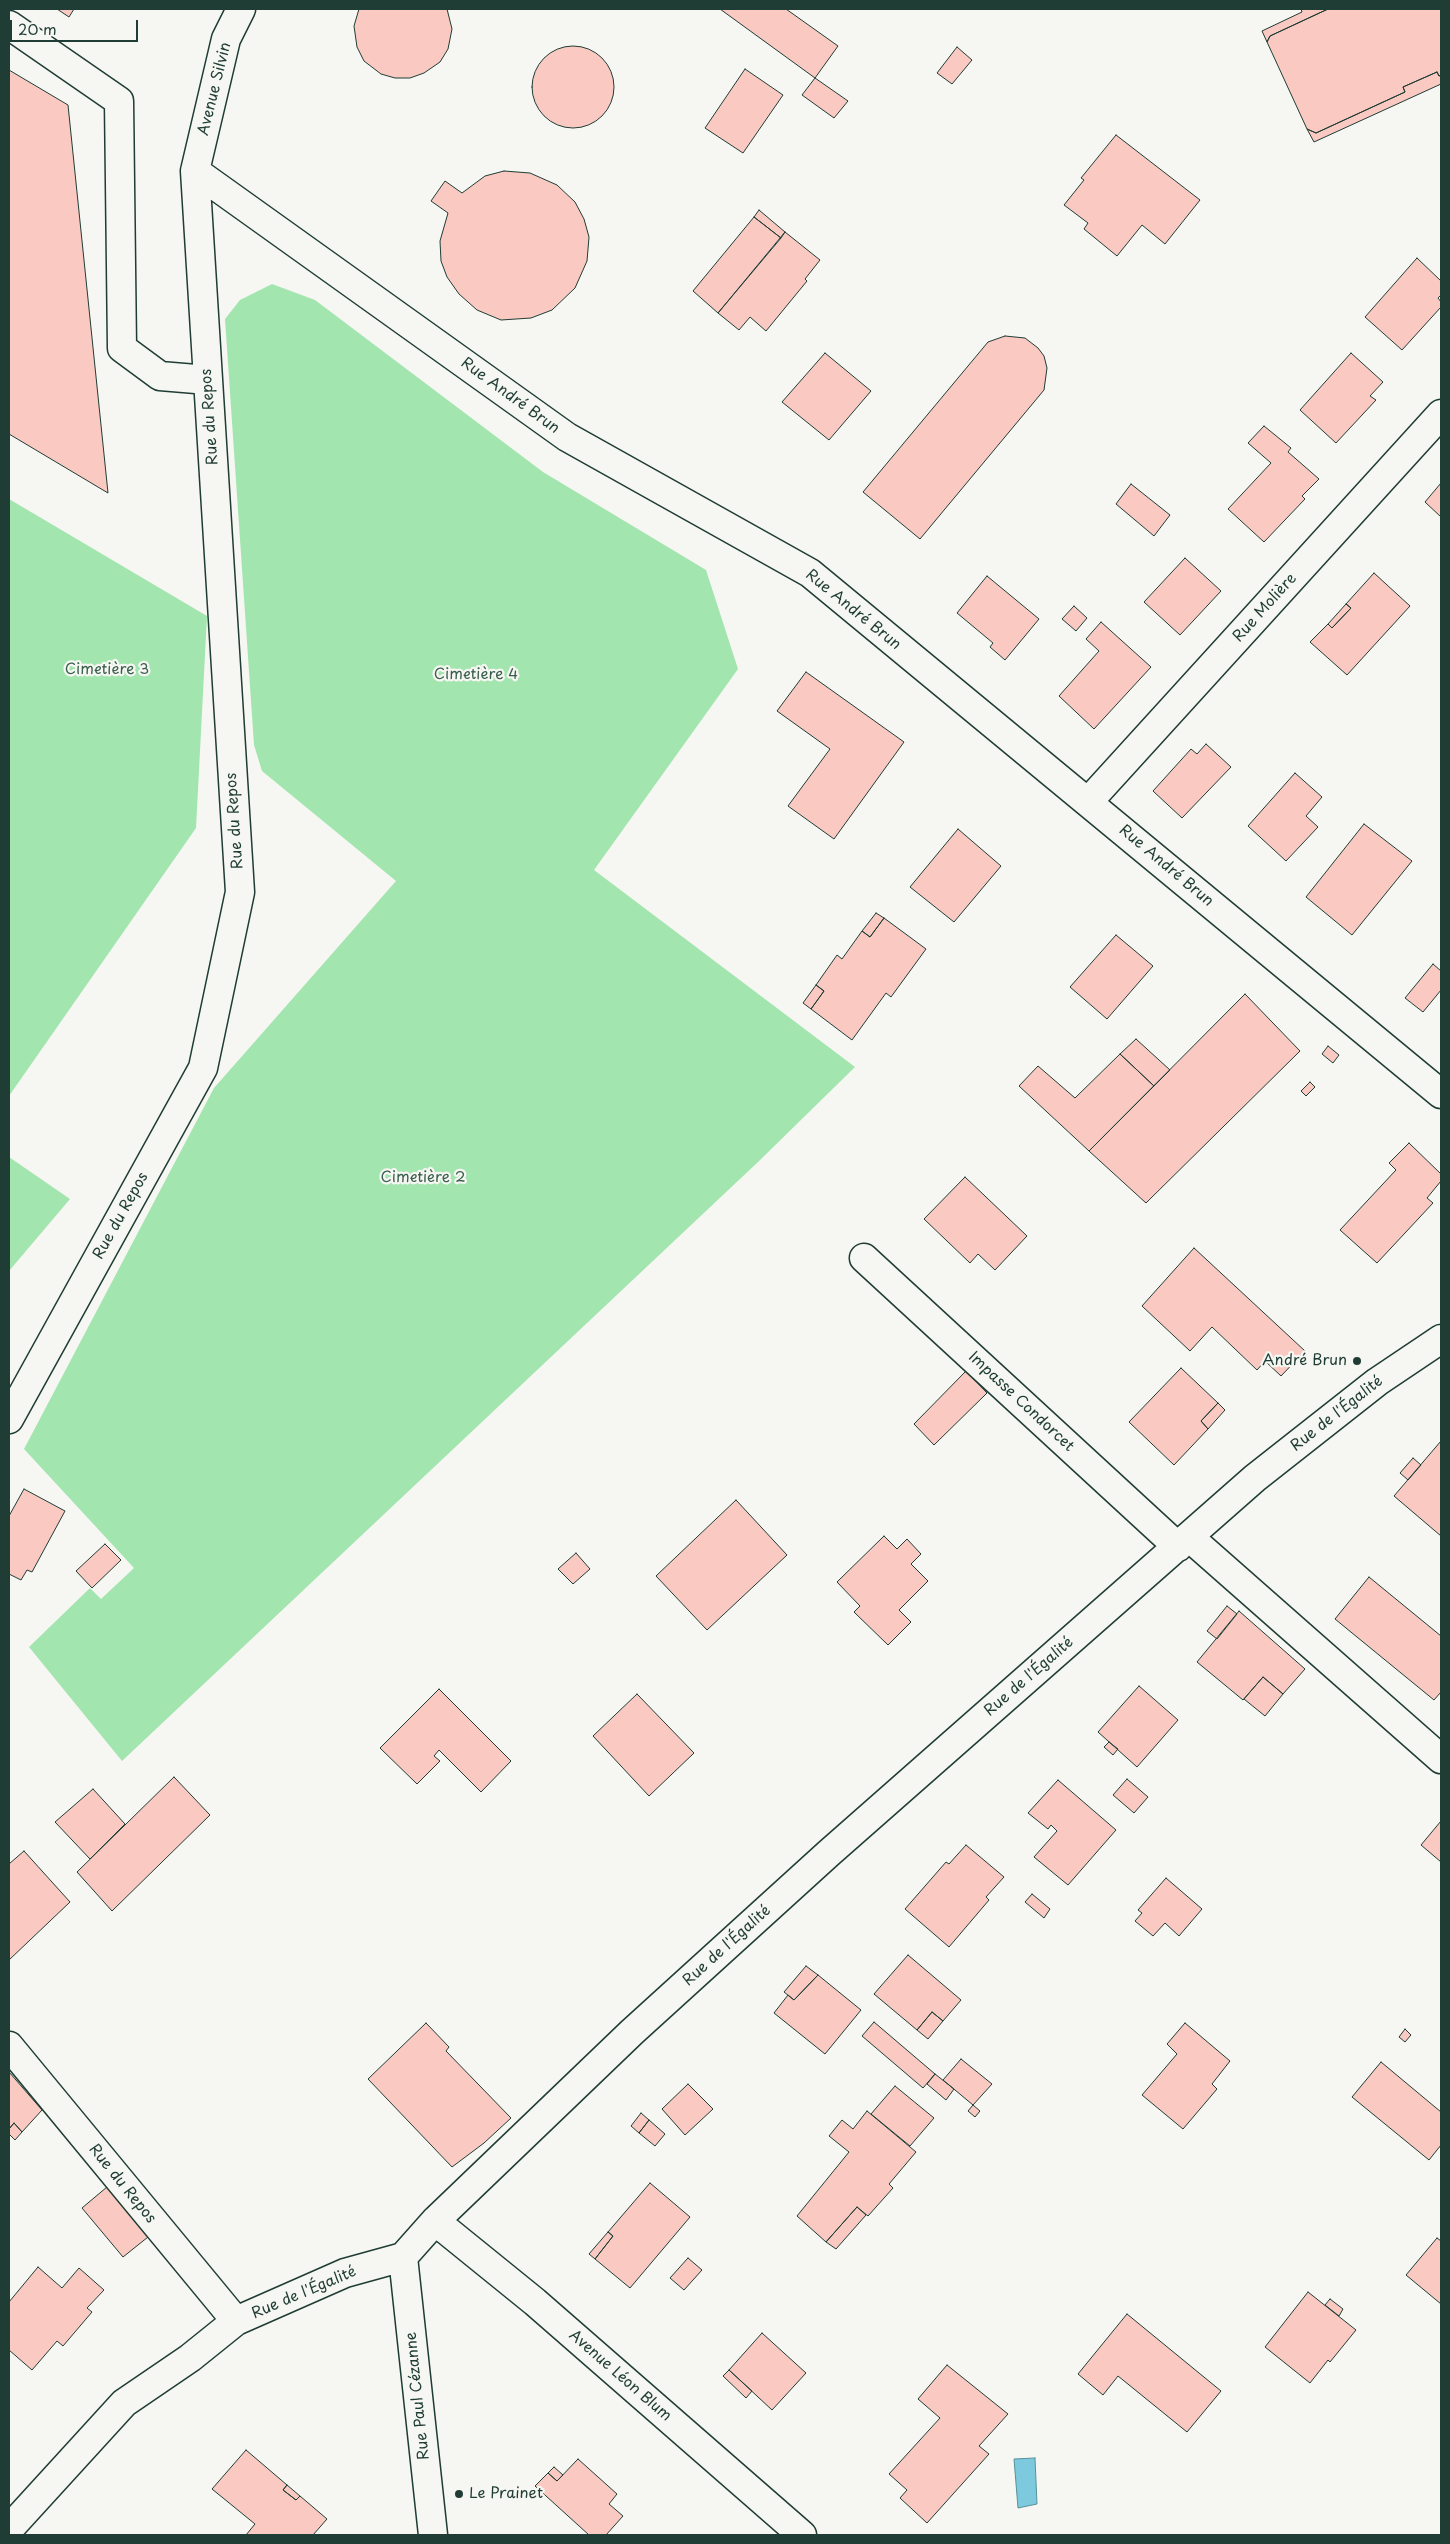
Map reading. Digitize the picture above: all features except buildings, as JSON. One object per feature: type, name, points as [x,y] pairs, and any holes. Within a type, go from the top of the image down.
[{"type":"street","name":"Avenue Silvin","points":[[195,171],[226,39],[241,9]]},
{"type":"street","points":[[9,25],[119,101],[122,348],[160,376],[208,380]]},
{"type":"street","name":"Rue du Repos","points":[[9,1419],[203,1068],[240,892],[195,171]]},
{"type":"street","name":"Rue André Brun","points":[[195,171],[567,437],[810,573],[1441,1094]]},
{"type":"street","name":"Rue Molière","points":[[1088,802],[1441,414]]},
{"type":"street","name":"Impasse Condorcet","points":[[864,1258],[1183,1542],[1441,1759]]},
{"type":"street","name":"Rue de l'Égalité","points":[[9,2529],[124,2403],[190,2358],[236,2322],[345,2273],[403,2257],[435,2220],[632,2032],[822,1859],[1255,1478],[1377,1382],[1441,1339]]},
{"type":"street","name":"Rue du Repos","points":[[9,2046],[236,2322]]},
{"type":"street","name":"Avenue Léon Blum","points":[[435,2220],[535,2302],[802,2535]]},
{"type":"street","name":"Rue Paul Cézanne","points":[[403,2257],[433,2535]]},
{"type":"green space","points":[[272,284],[315,300],[543,472],[706,570],[738,669],[594,870],[855,1067],[758,1162],[122,1761],[29,1647],[90,1588],[101,1599],[134,1568],[24,1449],[214,1088],[396,881],[262,771],[254,745],[225,319],[240,300]]},
{"type":"green space","name":"Cimetière 3","points":[[9,499],[207,616],[196,828],[9,1096]]},
{"type":"green space","points":[[9,1157],[70,1199],[9,1271]]},
{"type":"water","points":[[1035,2458],[1037,2504],[1018,2508],[1014,2459]]},
{"type":"place","name":"André Brun","points":[[1357,1361]]},
{"type":"place","name":"Le Prainet","points":[[459,2494]]},
{"type":"park label","name":"Cimetière 4","points":[[476,675]]},
{"type":"park label","name":"Cimetière 2","points":[[423,1178]]}]
